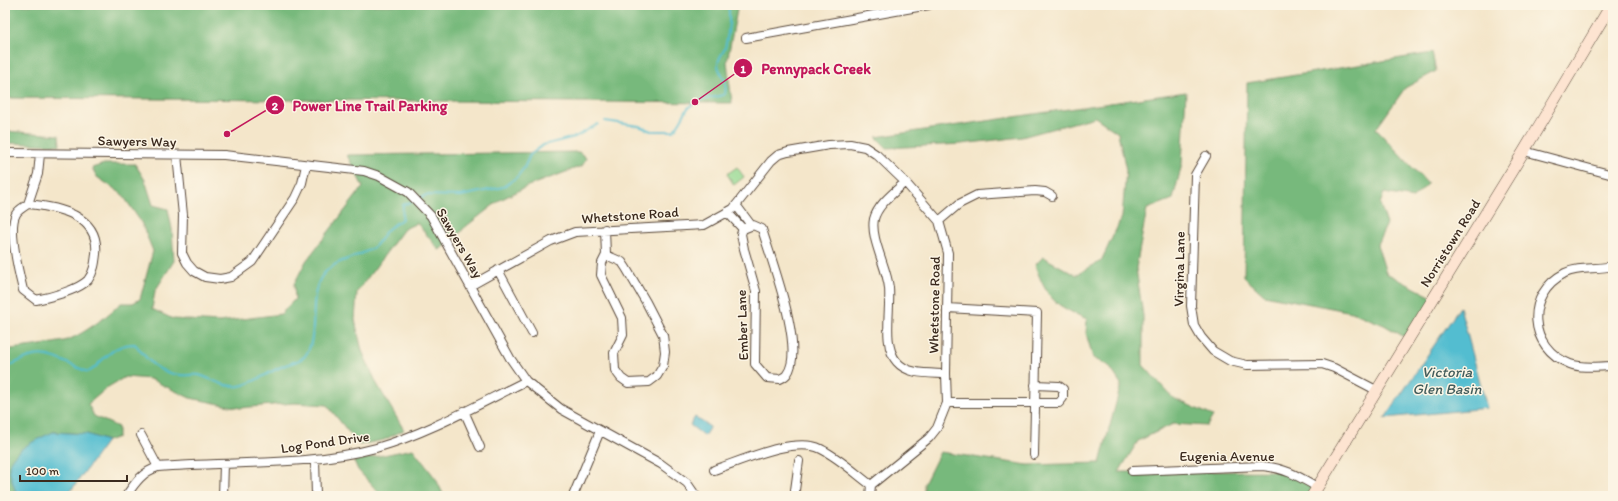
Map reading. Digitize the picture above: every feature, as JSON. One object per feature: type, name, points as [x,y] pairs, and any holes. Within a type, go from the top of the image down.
[{"type":"main road","name":"Norristown Road","points":[[1314,491],[1524,151],[1611,5]]},
{"type":"street","points":[[746,38],[903,7],[929,5]]},
{"type":"street","name":"Whetstone Road","points":[[470,286],[558,238],[575,232],[605,229],[649,229],[677,225],[704,225],[736,205],[770,161],[778,155],[829,145],[850,144],[864,147],[877,155],[905,182],[939,221],[948,253],[947,403],[937,428],[929,438],[871,485]]},
{"type":"street","points":[[1524,151],[1613,175]]},
{"type":"street","name":"Sawyers Way","points":[[5,153],[224,156],[371,173],[379,176],[408,192],[431,216],[510,358],[526,381],[561,409],[661,464],[687,483],[696,496]]},
{"type":"street","points":[[28,204],[70,213],[81,219],[94,233],[97,241],[95,265],[87,280],[80,286],[36,300],[23,290],[15,251],[14,223],[16,214],[28,204],[38,174],[40,154]]},
{"type":"street","points":[[177,155],[183,215],[182,253],[187,263],[194,271],[205,277],[220,279],[232,277],[252,262],[295,198],[302,183],[306,165]]},
{"type":"street","name":"Virgina Lane","points":[[1206,156],[1194,175],[1192,315],[1201,337],[1218,354],[1239,364],[1322,364],[1334,368],[1376,390]]},
{"type":"street","points":[[905,182],[879,208],[874,220],[876,240],[889,290],[889,350],[895,361],[907,370],[946,374]]},
{"type":"street","points":[[939,221],[959,204],[977,195],[1035,191],[1045,192],[1052,196]]},
{"type":"street","name":"Ember Lane","points":[[736,205],[751,225],[762,229],[786,308],[792,339],[792,359],[788,373],[780,379],[767,378],[755,364],[756,290],[744,249],[742,234],[743,229]]},
{"type":"street","points":[[727,212],[743,229],[751,225]]},
{"type":"street","points":[[605,229],[606,255],[602,263],[601,276],[622,318],[623,335],[614,353],[615,370],[620,378],[628,383],[649,382],[658,376],[663,366],[665,352],[662,335],[646,302],[622,262],[606,255]]},
{"type":"street","points":[[1613,266],[1571,271],[1563,274],[1541,294],[1535,312],[1541,338],[1554,356],[1578,366],[1613,366]]},
{"type":"street","points":[[498,270],[532,333]]},
{"type":"street","points":[[947,308],[1037,313],[1034,455]]},
{"type":"street","name":"Log Pond Drive","points":[[126,496],[142,474],[148,470],[158,467],[315,459],[376,448],[403,438],[464,411],[526,381]]},
{"type":"street","points":[[947,403],[1059,403],[1063,398],[1063,389],[1059,386],[1035,385]]},
{"type":"street","points":[[464,411],[480,447]]},
{"type":"street","points":[[574,496],[600,431]]},
{"type":"street","points":[[141,435],[158,467]]},
{"type":"street","points":[[714,470],[786,446],[805,445],[826,452],[871,485],[870,496]]},
{"type":"street","points":[[315,459],[316,496]]},
{"type":"street","points":[[796,496],[795,490],[799,461]]},
{"type":"street","points":[[223,496],[224,464]]},
{"type":"street","name":"Eugenia Avenue","points":[[1132,471],[1262,466],[1279,468],[1292,472],[1314,491]]},
{"type":"green space","points":[[5,5],[736,5],[737,10],[727,62],[732,103],[5,98]]},
{"type":"green space","points":[[1432,53],[1436,71],[1405,88],[1376,129],[1428,184],[1413,198],[1384,193],[1380,204],[1387,224],[1377,244],[1386,273],[1434,298],[1408,339],[1384,325],[1352,312],[1264,295],[1244,277],[1247,83]]},
{"type":"green space","points":[[1186,92],[1182,164],[1173,199],[1147,209],[1136,268],[1143,316],[1143,365],[1173,398],[1213,416],[1207,426],[1173,424],[1138,441],[1119,472],[1287,471],[1315,490],[1312,496],[1246,496],[1242,493],[1238,496],[924,496],[924,484],[940,452],[1028,465],[1100,463],[1121,384],[1109,366],[1093,358],[1086,333],[1087,319],[1059,305],[1053,300],[1039,277],[1035,265],[1043,257],[1076,275],[1101,261],[1122,217],[1126,170],[1118,133],[1095,117],[1022,137],[961,144],[887,148],[876,137]]},
{"type":"green space","points":[[5,131],[59,135],[60,145],[5,143]]},
{"type":"green space","points":[[579,152],[586,158],[582,166],[528,186],[500,200],[464,228],[453,241],[439,250],[417,223],[404,229],[357,292],[355,320],[362,351],[377,384],[404,430],[384,440],[359,445],[327,405],[294,403],[240,408],[190,398],[150,379],[125,377],[108,387],[88,404],[94,416],[118,427],[118,437],[107,441],[87,434],[53,432],[9,468],[17,493],[14,496],[5,496],[5,350],[71,339],[94,325],[121,303],[133,303],[140,299],[153,251],[141,222],[122,194],[97,177],[92,168],[104,164],[135,164],[145,180],[153,205],[168,209],[172,229],[174,261],[155,291],[152,309],[173,319],[219,322],[281,314],[295,299],[294,284],[306,261],[363,187],[347,155]]},
{"type":"green space","points":[[737,167],[744,177],[734,185],[727,174]]},
{"type":"green space","points":[[413,449],[436,479],[444,496],[382,496],[358,470],[354,461]]},
{"type":"water","name":"Victoria Glen Basin","points":[[1460,307],[1487,408],[1385,418]]},
{"type":"water","points":[[695,417],[710,427],[704,436],[690,425]]},
{"type":"water","points":[[53,432],[87,434],[107,441],[67,496],[14,496],[16,493],[9,469],[10,462],[19,451],[26,446]]},
{"type":"waterway","points":[[605,121],[639,126],[651,131],[673,131],[689,107],[697,101],[725,94],[725,84],[718,65],[725,48],[727,38],[729,21],[728,5]]},
{"type":"waterway","points":[[417,199],[426,195],[461,196],[503,187],[517,177],[524,168],[530,155],[543,145],[575,137],[598,124]]},
{"type":"waterway","points":[[5,369],[29,357],[38,355],[55,358],[88,372],[117,348],[135,344],[149,361],[159,369],[166,372],[183,375],[199,375],[229,386],[239,386],[250,383],[284,366],[300,360],[305,356],[312,338],[315,295],[322,276],[327,270],[340,262],[374,247],[387,230],[402,219],[403,205],[413,201]]},
{"type":"place","name":"Pennypack Creek","points":[[695,102]]},
{"type":"place","name":"Power Line Trail Parking","points":[[227,134]]}]
